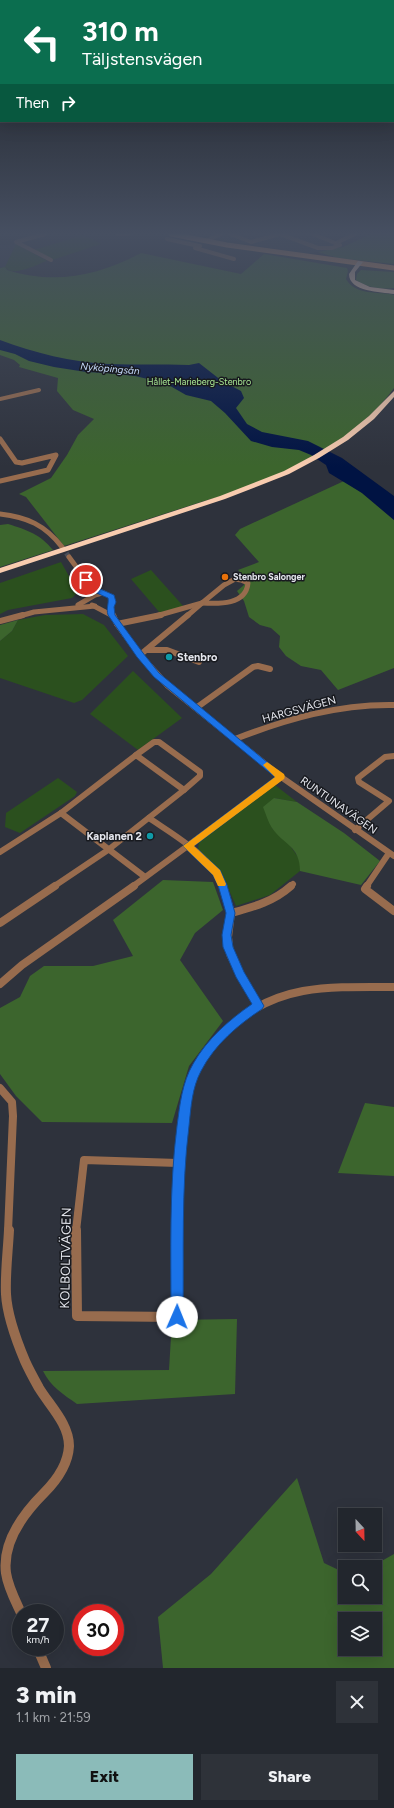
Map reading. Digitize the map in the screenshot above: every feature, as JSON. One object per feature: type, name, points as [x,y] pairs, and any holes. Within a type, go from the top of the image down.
[{"type":"highway","points":[[339,445],[394,393]]},
{"type":"highway","points":[[0,577],[239,497],[286,478],[373,424],[394,402]]},
{"type":"highway","points":[[0,571],[223,497],[309,463]]},
{"type":"street","points":[[0,399],[39,390]]},
{"type":"street","points":[[0,439],[16,462],[22,463],[54,454],[56,455],[48,470],[0,481]]},
{"type":"street","points":[[0,514],[17,516],[35,522],[51,532],[62,547]]},
{"type":"street","points":[[69,557],[91,587],[112,597],[111,615],[91,604],[91,587]]},
{"type":"street","points":[[117,624],[180,610],[202,603],[220,604],[233,602],[246,594],[249,588],[248,583],[242,579],[235,579],[225,584],[202,603],[140,655]]},
{"type":"street","points":[[68,608],[102,593]]},
{"type":"street","points":[[0,621],[34,612],[68,608],[97,607],[111,604]]},
{"type":"street","name":"RUNTUNAVÄGEN","points":[[111,615],[140,655],[160,679],[281,777],[355,830],[392,854]]},
{"type":"street","points":[[146,650],[153,648],[163,650],[199,662]]},
{"type":"street","points":[[196,708],[253,667],[258,666],[270,669]]},
{"type":"street","name":"HARGSVÄGEN","points":[[235,739],[284,722],[330,709],[362,705],[394,705]]},
{"type":"street","points":[[0,852],[61,813],[154,742],[159,742],[200,772],[200,776],[184,790],[108,850],[0,923]]},
{"type":"street","points":[[136,755],[184,790]]},
{"type":"street","points":[[355,830],[391,803],[359,782],[358,778],[385,757],[394,756]]},
{"type":"street","points":[[0,984],[22,966],[281,777]]},
{"type":"street","points":[[61,813],[145,877]]},
{"type":"street","points":[[149,818],[188,846],[216,873],[222,885],[231,913],[226,935],[228,947],[240,974],[259,1006]]},
{"type":"street","points":[[392,854],[365,888],[394,911]]},
{"type":"street","points":[[231,913],[264,904],[275,899],[281,896],[293,884]]},
{"type":"street","name":"KOLBOLTVÄGEN","points":[[178,1162],[84,1160],[76,1228],[77,1316],[177,1317],[178,1162],[187,1092],[197,1068],[209,1049],[222,1033],[240,1018],[259,1006],[288,994],[322,988],[394,987]]},
{"type":"street","points":[[0,1088],[12,1102],[13,1116],[6,1295],[12,1324],[34,1379],[57,1414],[67,1433],[69,1446],[67,1458],[61,1471],[52,1484],[31,1506],[18,1524],[8,1549],[6,1568],[13,1594],[18,1604]]},
{"type":"street","points":[[41,1656],[46,1668]]},
{"type":"green space","name":"Hållet-Marieberg-Stenbro","points":[[0,312],[394,312],[394,388],[377,409],[333,444],[308,460],[256,484],[229,494],[64,546],[26,497],[19,494],[51,478],[67,455],[78,435],[94,419],[73,410],[57,391],[58,378],[19,367],[20,365],[14,360],[0,355]]},
{"type":"green space","points":[[344,481],[362,493],[394,520],[394,668],[338,690],[321,670],[301,666],[286,656],[279,647],[280,636],[271,628],[260,625],[249,617],[244,601],[237,591],[244,585],[245,577],[238,570],[259,562],[235,535],[240,529]]},
{"type":"green space","points":[[8,524],[33,533],[53,550],[0,567],[0,525]]},
{"type":"green space","points":[[61,562],[78,592],[72,598],[8,610],[0,614],[0,583]]},
{"type":"green space","points":[[151,570],[184,607],[160,613],[131,579]]},
{"type":"green space","points":[[83,614],[104,625],[128,656],[82,700],[74,703],[0,678],[0,641],[12,631],[18,620],[45,615]]},
{"type":"green space","points":[[18,620],[12,631],[0,641],[0,625]]},
{"type":"green space","points":[[133,671],[182,718],[138,750],[90,714]]},
{"type":"green space","points":[[58,778],[77,792],[75,796],[20,833],[5,827],[6,813]]},
{"type":"green space","points":[[275,785],[297,802],[274,798],[272,828],[289,844],[300,860],[300,871],[270,895],[236,906],[221,872],[198,850],[199,841]]},
{"type":"green space","points":[[274,798],[297,802],[344,833],[380,861],[361,885],[300,871],[297,856],[290,846],[272,828],[263,807]]},
{"type":"green space","points":[[163,880],[213,882],[223,910],[195,933],[180,960],[223,1021],[189,1066],[172,1123],[42,1122],[16,1096],[0,1074],[0,1008],[20,997],[30,976],[44,966],[93,966],[133,956],[113,920]]},
{"type":"green space","points":[[365,1103],[394,1107],[394,1176],[338,1173]]},
{"type":"green space","points":[[237,1319],[235,1394],[77,1404],[53,1386],[43,1371],[169,1370],[172,1320]]},
{"type":"green space","points":[[297,1478],[324,1563],[338,1570],[338,1604],[382,1604],[382,1561],[394,1554],[394,1668],[163,1668],[158,1617],[211,1574]]},
{"type":"water","name":"Nyköpingsån","points":[[0,340],[53,356],[94,363],[189,365],[199,363],[222,381],[241,391],[244,398],[236,408],[247,424],[262,432],[308,441],[342,458],[394,496],[394,520],[362,493],[329,473],[326,465],[311,455],[299,450],[272,447],[251,441],[225,413],[211,401],[186,395],[165,383],[135,376],[86,372],[29,361],[15,354],[0,350]]},
{"type":"tunnel","points":[[62,547],[69,557]]},
{"type":"slow traffic","points":[[222,884],[216,873],[207,862],[188,846],[281,777],[267,765]]},
{"type":"place","name":"Stenbro Salonger","points":[[225,577]]},
{"type":"place","name":"Stenbro","points":[[169,657]]},
{"type":"place","name":"Kaplanen 2","points":[[150,836]]},
{"type":"route","points":[[86,580],[91,587],[112,597],[113,602],[110,607],[111,615],[156,675],[281,777],[188,846],[207,862],[216,873],[222,885],[231,913],[226,935],[228,947],[240,974],[259,1006],[240,1018],[222,1033],[209,1049],[197,1068],[187,1092],[178,1162],[177,1317]]}]
